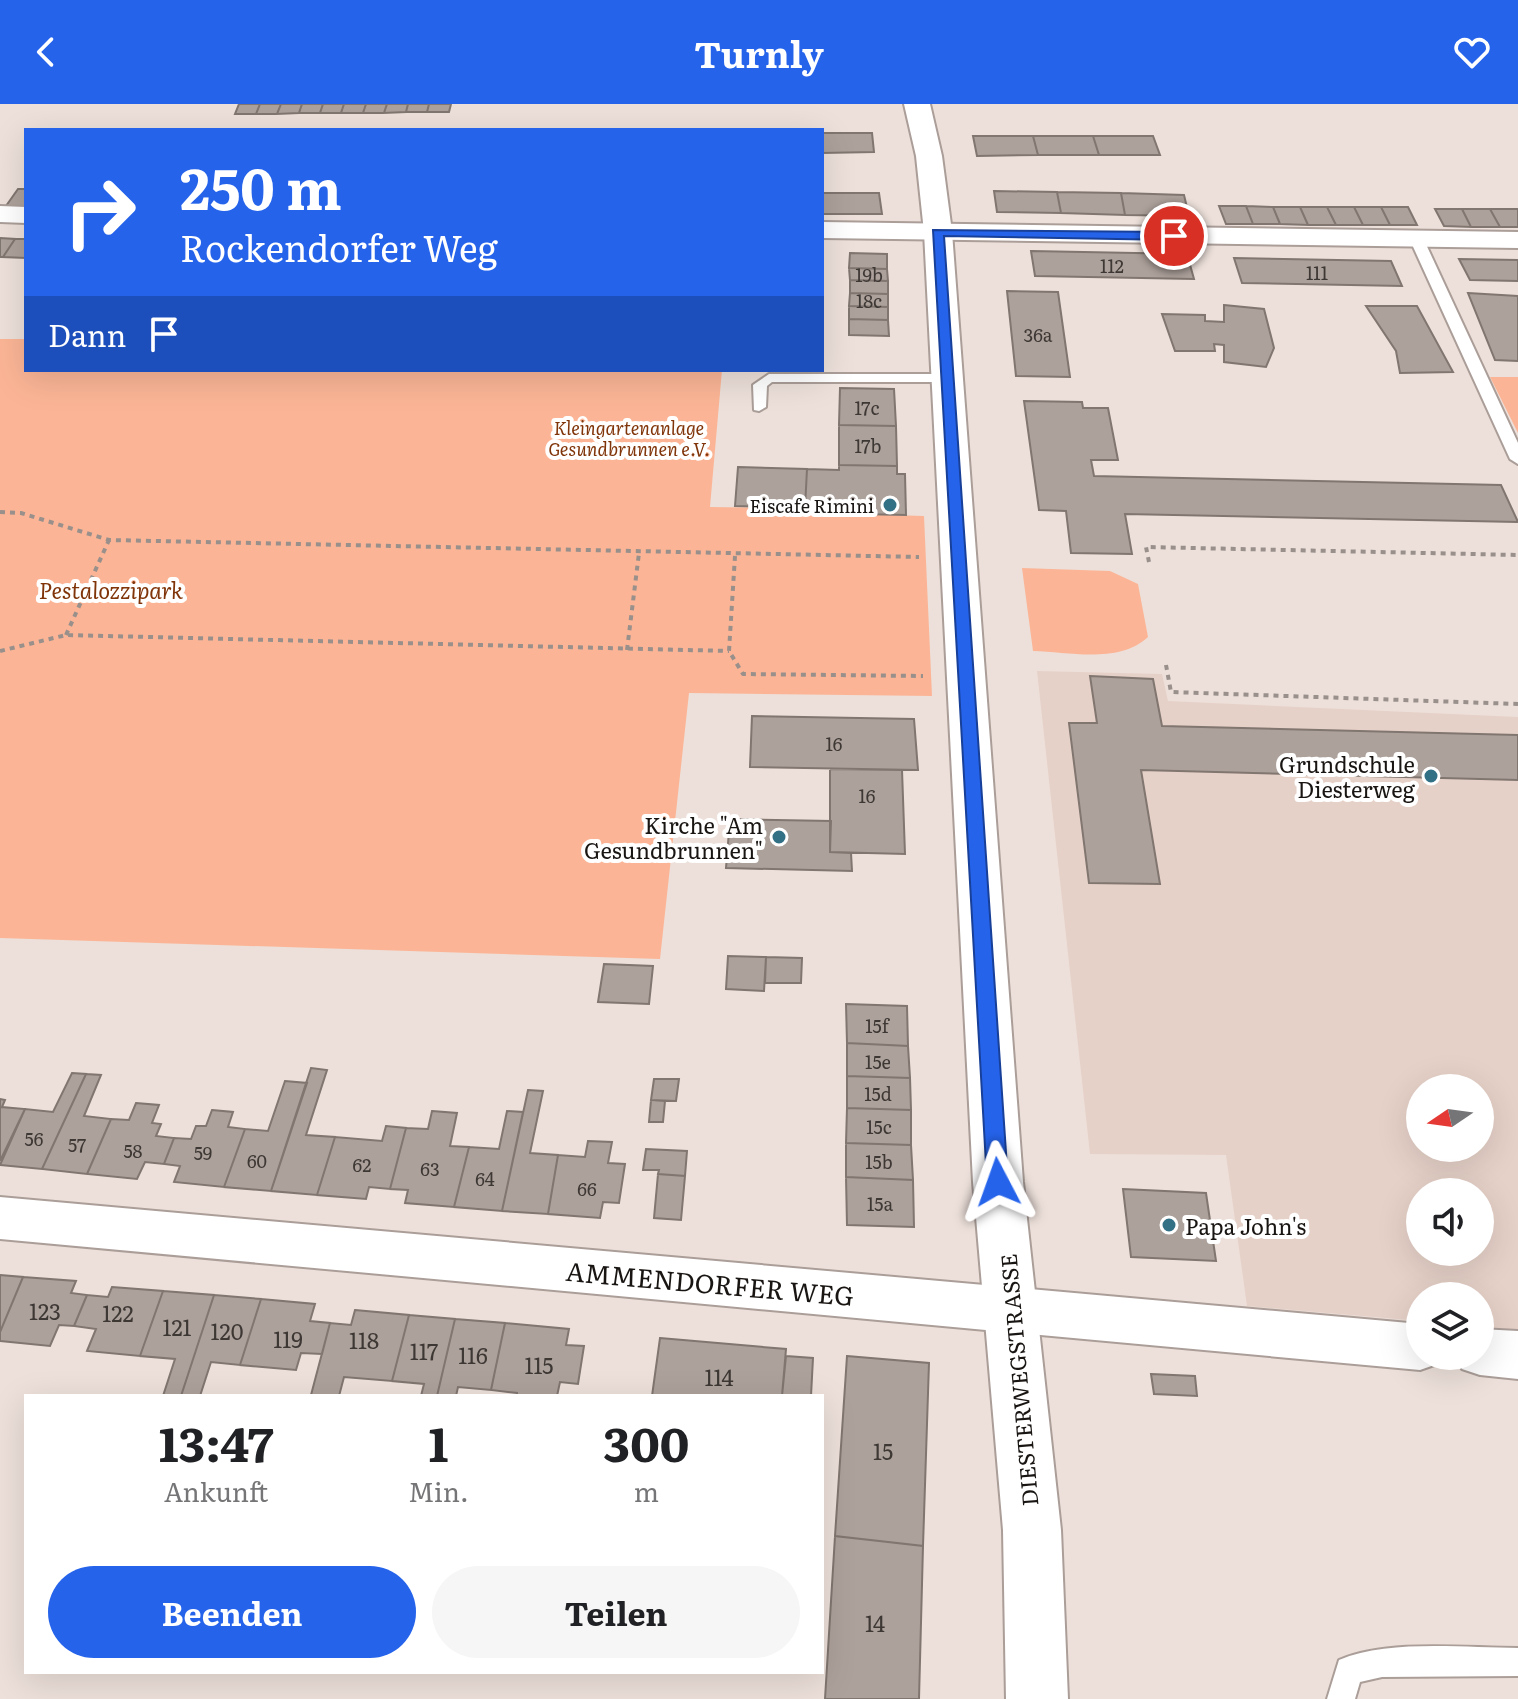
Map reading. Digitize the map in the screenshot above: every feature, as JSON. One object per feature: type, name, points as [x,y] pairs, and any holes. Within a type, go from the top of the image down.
[{"type":"street","name":"DIESTERWEGSTRASSE","points":[[917,104],[929,156],[938,232],[998,1182],[1032,1530],[1037,1699]]},
{"type":"street","points":[[0,214],[24,215]]},
{"type":"street","points":[[824,230],[1518,240]]},
{"type":"street","name":"AMMENDORFER WEG","points":[[0,1218],[1406,1346]]},
{"type":"street","points":[[1494,1353],[1518,1355]]},
{"type":"lane","points":[[1417,240],[1518,459]]},
{"type":"lane","points":[[759,407],[760,385],[769,378],[946,378]]},
{"type":"lane","points":[[1341,1699],[1349,1670],[1371,1665],[1518,1662]]},
{"type":"path","points":[[0,512],[21,513],[109,540],[735,556],[957,558]]},
{"type":"path","points":[[66,635],[109,540]]},
{"type":"path","points":[[1149,562],[1146,547],[1518,555]]},
{"type":"path","points":[[627,650],[639,553]]},
{"type":"path","points":[[735,556],[729,651],[743,674],[966,676]]},
{"type":"path","points":[[0,651],[66,635],[729,651]]},
{"type":"path","points":[[1166,665],[1171,692],[1518,704]]},
{"type":"shaded area","name":"Grundschule Diesterweg","points":[[1037,671],[1162,674],[1168,701],[1518,717],[1518,1330],[1494,1328],[1494,1282],[1406,1282],[1406,1320],[1247,1306],[1226,1155],[1090,1154]]},
{"type":"green space","points":[[0,339],[24,339],[24,372],[722,372],[710,507],[857,509],[858,514],[924,516],[932,696],[689,693],[660,959],[0,938]]},
{"type":"green space","points":[[1490,377],[1518,377],[1518,433]]},
{"type":"green space","points":[[1022,568],[1110,571],[1138,584],[1148,637],[1123,651],[1109,654],[1033,651]]},
{"type":"building","points":[[239,104],[260,104],[256,114],[235,114]]},
{"type":"building","points":[[260,104],[281,104],[277,114],[256,114]]},
{"type":"building","points":[[281,104],[302,104],[299,113],[277,114]]},
{"type":"building","points":[[302,104],[323,104],[320,113],[299,113]]},
{"type":"building","points":[[323,104],[344,104],[341,113],[320,113]]},
{"type":"building","points":[[344,104],[366,104],[363,113],[341,113]]},
{"type":"building","points":[[366,104],[387,104],[384,113],[363,113]]},
{"type":"building","points":[[387,104],[408,104],[406,112],[384,113]]},
{"type":"building","points":[[408,104],[429,104],[427,112],[406,112]]},
{"type":"building","points":[[429,104],[451,104],[449,112],[427,112]]},
{"type":"building","points":[[824,133],[872,133],[874,152],[824,153]]},
{"type":"building","points":[[973,136],[1033,136],[1038,155],[977,156]]},
{"type":"building","points":[[1033,136],[1093,136],[1099,155],[1038,155]]},
{"type":"building","points":[[1093,136],[1153,136],[1160,155],[1099,155]]},
{"type":"building","points":[[18,189],[24,189],[24,206],[6,206]]},
{"type":"building","points":[[994,191],[1057,192],[1061,213],[997,212]]},
{"type":"building","points":[[1057,192],[1121,193],[1125,215],[1061,213]]},
{"type":"building","points":[[824,193],[879,193],[882,214],[824,214]]},
{"type":"building","points":[[1121,193],[1184,195],[1189,216],[1125,215]]},
{"type":"building","points":[[1219,206],[1246,206],[1253,224],[1226,224]]},
{"type":"building","points":[[1246,206],[1273,207],[1280,224],[1253,224]]},
{"type":"building","points":[[1273,207],[1300,207],[1308,225],[1280,224]]},
{"type":"building","points":[[1300,207],[1327,207],[1336,225],[1308,225]]},
{"type":"building","points":[[1327,207],[1354,207],[1363,225],[1336,225]]},
{"type":"building","points":[[1354,207],[1381,207],[1390,225],[1363,225]]},
{"type":"building","points":[[1381,207],[1408,207],[1417,225],[1390,225]]},
{"type":"building","points":[[1435,209],[1462,209],[1471,227],[1444,226]]},
{"type":"building","points":[[1462,209],[1490,209],[1500,227],[1471,227]]},
{"type":"building","points":[[1490,209],[1518,209],[1518,227],[1500,227]]},
{"type":"building","points":[[0,238],[15,239],[3,257],[0,257]]},
{"type":"building","points":[[15,239],[24,239],[24,258],[3,257]]},
{"type":"building","points":[[1031,251],[1187,254],[1194,279],[1035,276]]},
{"type":"building","points":[[850,253],[887,254],[887,269],[849,268]]},
{"type":"building","points":[[1234,258],[1391,261],[1402,286],[1242,283]]},
{"type":"building","points":[[1459,259],[1518,260],[1518,281],[1470,280]]},
{"type":"building","points":[[849,268],[887,269],[888,281],[850,280]]},
{"type":"building","points":[[850,280],[888,281],[888,294],[850,293]]},
{"type":"building","points":[[1007,291],[1058,292],[1070,377],[1016,376]]},
{"type":"building","points":[[850,293],[888,294],[888,307],[849,306]]},
{"type":"building","points":[[1468,293],[1518,296],[1518,361],[1495,360]]},
{"type":"building","points":[[1224,305],[1264,309],[1274,348],[1266,367],[1224,362],[1224,345],[1214,344],[1215,351],[1175,351],[1162,314],[1205,315],[1205,321],[1224,322]]},
{"type":"building","points":[[849,306],[888,307],[888,320],[849,319]]},
{"type":"building","points":[[1366,306],[1417,306],[1453,372],[1400,373],[1396,351]]},
{"type":"building","points":[[849,319],[888,320],[889,336],[849,335]]},
{"type":"building","points":[[840,388],[894,389],[896,426],[839,425]]},
{"type":"building","points":[[1024,401],[1082,402],[1083,408],[1108,408],[1118,460],[1091,460],[1094,476],[1501,485],[1518,522],[1125,514],[1132,554],[1071,553],[1066,511],[1039,510]]},
{"type":"building","points":[[839,425],[896,426],[897,466],[839,465]]},
{"type":"building","points":[[839,465],[897,466],[897,474],[905,474],[906,515],[857,514],[857,509],[805,508],[807,469],[839,470]]},
{"type":"building","points":[[738,467],[807,469],[805,508],[735,506]]},
{"type":"building","name":"Grundschule Diesterweg","points":[[1090,676],[1153,679],[1162,726],[1518,735],[1518,780],[1141,770],[1160,884],[1089,883],[1069,723],[1097,723]]},
{"type":"building","points":[[752,716],[914,719],[918,770],[750,767]]},
{"type":"building","points":[[830,769],[902,770],[905,854],[830,852]]},
{"type":"building","name":"Kirche \"Am Gesundbrunnen\"","points":[[730,819],[831,821],[830,852],[851,853],[852,871],[726,868]]},
{"type":"building","points":[[728,956],[766,957],[764,991],[726,989]]},
{"type":"building","points":[[766,957],[802,958],[801,983],[765,983]]},
{"type":"building","points":[[604,964],[653,966],[649,1004],[598,1002]]},
{"type":"building","points":[[846,1004],[907,1006],[908,1046],[847,1043]]},
{"type":"building","points":[[847,1043],[908,1046],[910,1078],[847,1076]]},
{"type":"building","points":[[311,1068],[327,1070],[306,1135],[335,1137],[317,1195],[271,1191]]},
{"type":"building","points":[[72,1073],[86,1074],[42,1169],[0,1165],[25,1109],[53,1112]]},
{"type":"building","points":[[86,1074],[101,1075],[84,1116],[111,1119],[87,1174],[42,1169]]},
{"type":"building","points":[[847,1076],[910,1078],[911,1110],[847,1108]]},
{"type":"building","points":[[654,1079],[679,1079],[676,1101],[651,1100]]},
{"type":"building","points":[[285,1081],[307,1083],[271,1191],[224,1187],[245,1129],[268,1131]]},
{"type":"building","points":[[528,1090],[543,1091],[530,1153],[558,1155],[548,1214],[502,1211]]},
{"type":"building","points":[[0,1099],[5,1100],[2,1107],[25,1109],[0,1161]]},
{"type":"building","points":[[651,1100],[665,1101],[663,1122],[649,1122]]},
{"type":"building","points":[[136,1103],[159,1105],[152,1123],[161,1124],[156,1136],[174,1138],[164,1164],[145,1162],[137,1179],[87,1174],[111,1119],[129,1120]]},
{"type":"building","points":[[847,1108],[911,1110],[911,1145],[846,1143]]},
{"type":"building","points":[[212,1110],[233,1112],[228,1127],[245,1129],[224,1187],[174,1182],[180,1166],[164,1164],[174,1138],[191,1139],[196,1126],[206,1126]]},
{"type":"building","points":[[432,1111],[457,1113],[450,1146],[469,1147],[454,1207],[405,1203],[408,1190],[390,1189],[406,1128],[428,1129]]},
{"type":"building","points":[[507,1111],[523,1112],[502,1211],[454,1207],[469,1147],[499,1149]]},
{"type":"building","points":[[386,1126],[406,1128],[390,1189],[369,1187],[366,1199],[317,1195],[335,1137],[382,1141]]},
{"type":"building","points":[[588,1141],[612,1142],[608,1163],[625,1164],[619,1203],[603,1202],[600,1218],[548,1214],[558,1155],[585,1157]]},
{"type":"building","points":[[846,1143],[911,1145],[913,1180],[846,1177]]},
{"type":"building","points":[[646,1149],[687,1151],[685,1176],[643,1170]]},
{"type":"building","points":[[658,1174],[685,1176],[681,1220],[654,1218]]},
{"type":"building","points":[[846,1177],[913,1180],[914,1227],[847,1225]]},
{"type":"building","name":"Papa John's","points":[[1123,1189],[1206,1193],[1216,1261],[1131,1257]]},
{"type":"building","points":[[0,1275],[23,1277],[0,1332]]},
{"type":"building","points":[[23,1277],[76,1281],[71,1293],[87,1295],[74,1326],[59,1325],[50,1346],[0,1341],[0,1332]]},
{"type":"building","points":[[112,1287],[163,1291],[140,1356],[87,1351],[96,1329],[74,1326],[87,1295],[108,1297]]},
{"type":"building","points":[[163,1291],[214,1295],[182,1394],[164,1394],[175,1359],[140,1356]]},
{"type":"building","points":[[214,1295],[261,1299],[240,1365],[211,1362],[201,1394],[182,1394]]},
{"type":"building","points":[[261,1299],[315,1304],[310,1321],[330,1323],[322,1354],[301,1353],[296,1370],[240,1365]]},
{"type":"building","points":[[355,1310],[409,1315],[392,1381],[344,1377],[340,1394],[311,1394],[330,1323],[351,1325]]},
{"type":"building","points":[[409,1315],[455,1319],[437,1394],[422,1394],[424,1384],[392,1381]]},
{"type":"building","points":[[455,1319],[505,1323],[491,1390],[458,1387],[456,1394],[437,1394]]},
{"type":"building","points":[[505,1323],[569,1329],[566,1345],[584,1346],[578,1384],[560,1382],[557,1394],[517,1394],[491,1390]]},
{"type":"building","points":[[660,1338],[786,1349],[782,1394],[652,1394]]},
{"type":"building","points":[[786,1356],[813,1358],[811,1394],[782,1394]]},
{"type":"building","points":[[847,1356],[929,1363],[923,1546],[835,1536]]},
{"type":"building","points":[[1151,1374],[1195,1376],[1197,1396],[1154,1394]]},
{"type":"building","points":[[835,1536],[923,1546],[919,1699],[825,1699]]},
{"type":"place","name":"Eiscafe Rimini","points":[[890,505]]},
{"type":"place","name":"Grundschule Diesterweg","points":[[1431,776]]},
{"type":"place","name":"Kirche \"Am Gesundbrunnen\"","points":[[779,837]]},
{"type":"place","name":"Papa John's","points":[[1169,1225]]},
{"type":"route","points":[[998,1182],[938,232],[1174,236]]},
{"type":"park label","name":"Kleingartenanlage Gesundbrunnen e.V.","points":[[629,437]]},
{"type":"park label","name":"Pestalozzipark","points":[[111,589]]}]
